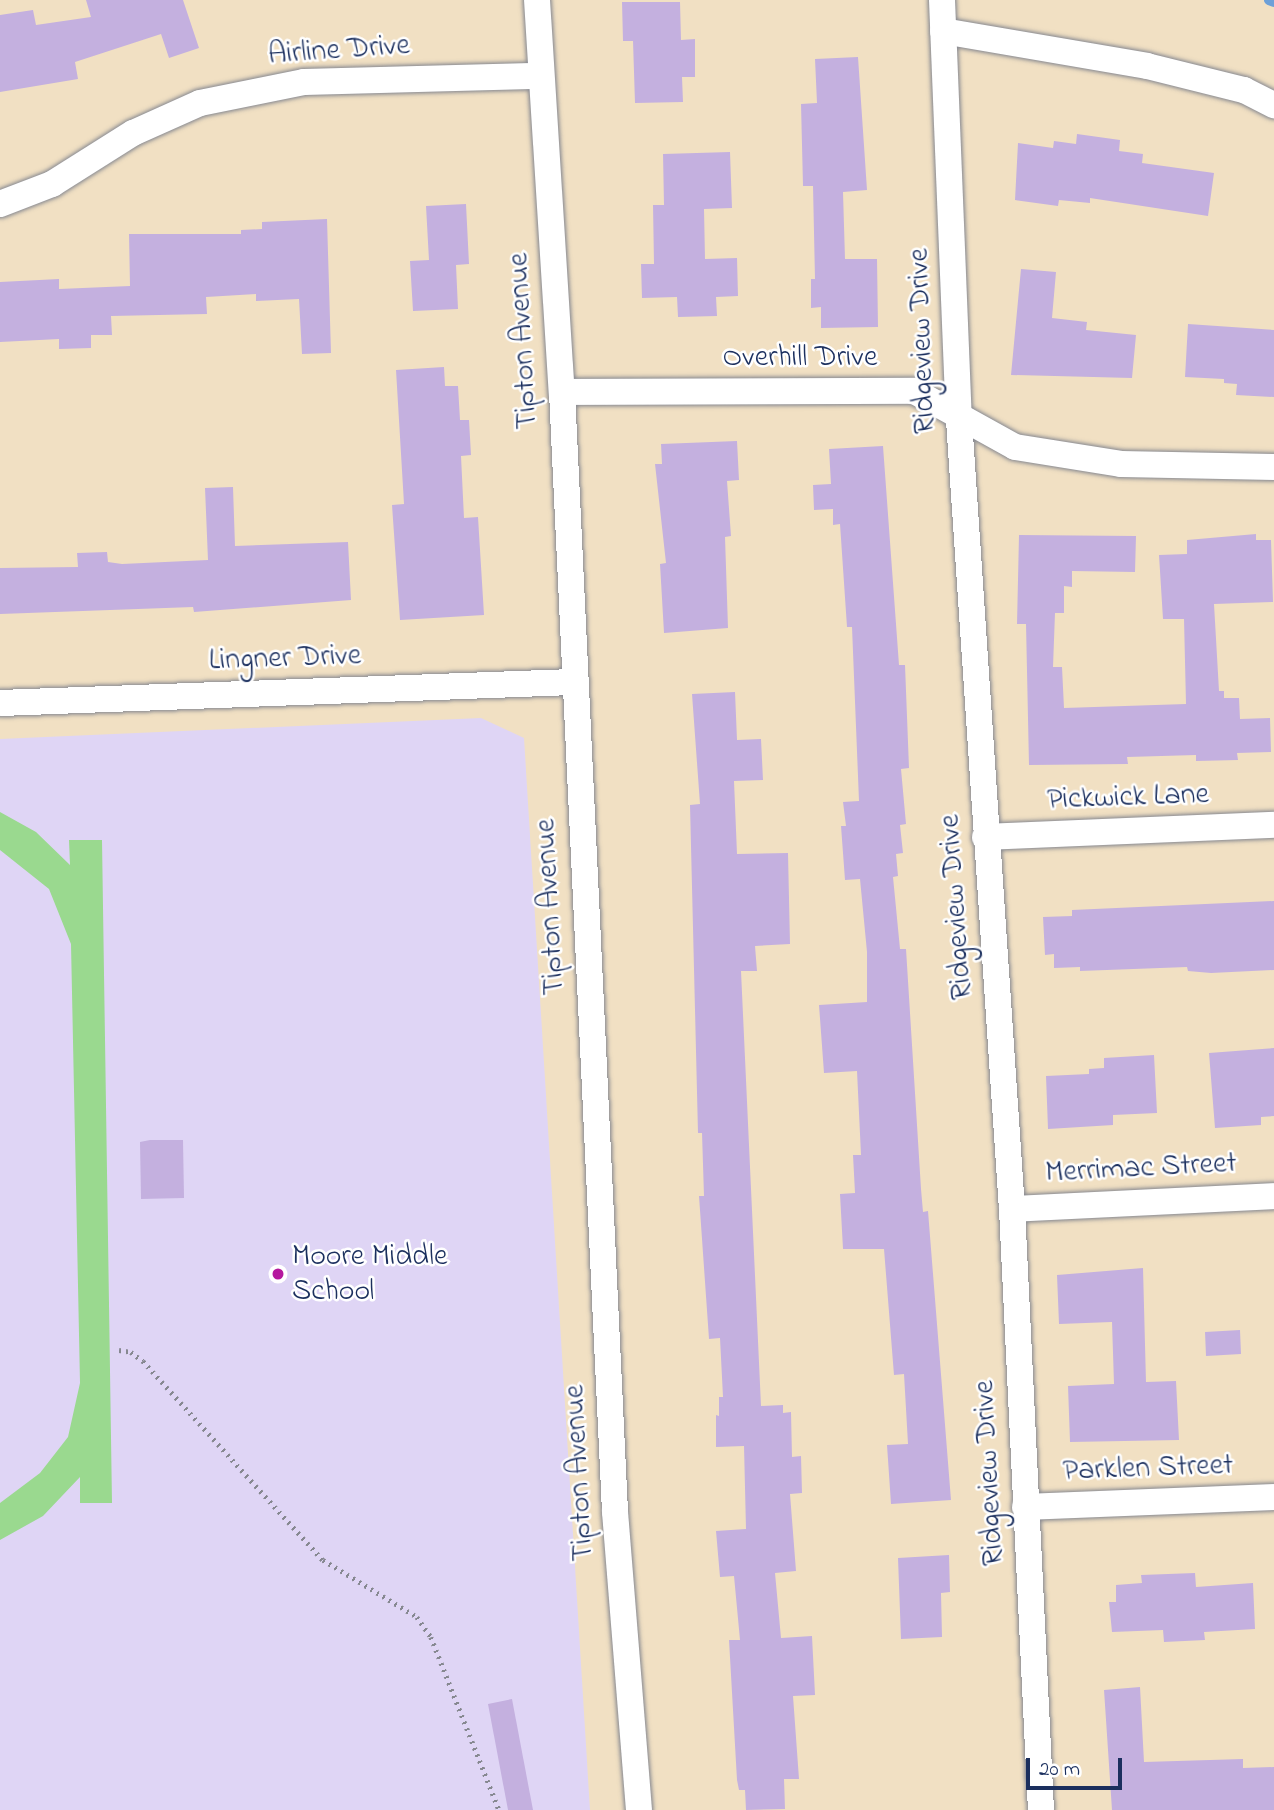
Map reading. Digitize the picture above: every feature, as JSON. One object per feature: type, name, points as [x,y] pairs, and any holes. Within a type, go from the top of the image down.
[{"type":"street","name":"Tipton Avenue","points":[[537,0],[562,391],[573,682],[614,1512],[639,1810]]},
{"type":"street","name":"Ridgeview Drive","points":[[942,0],[959,420],[1012,1209],[1041,1810]]},
{"type":"street","points":[[943,31],[1147,66],[1244,90],[1274,105]]},
{"type":"street","name":"Airline Drive","points":[[0,204],[52,184],[133,133],[200,103],[304,82],[541,76]]},
{"type":"street","name":"Overhill Drive","points":[[562,391],[914,391],[959,420],[1015,447],[1121,464],[1274,467]]},
{"type":"street","name":"Lingner Drive","points":[[0,702],[573,682]]},
{"type":"street","name":"Pickwick Lane","points":[[985,837],[1274,825]]},
{"type":"street","name":"Merrimac Street","points":[[1012,1209],[1274,1196]]},
{"type":"street","name":"Parklen Street","points":[[1025,1507],[1274,1497]]},
{"type":"path","points":[[119,1350],[131,1352],[143,1362],[323,1560],[417,1617],[431,1637],[499,1810]]},
{"type":"shaded area","name":"Moore Middle School","points":[[481,718],[524,738],[590,1810],[0,1810],[0,739]]},
{"type":"green space","points":[[0,812],[36,832],[70,865],[69,840],[102,840],[112,1503],[80,1503],[80,1477],[43,1516],[0,1540],[0,1503],[40,1473],[68,1437],[80,1383],[71,944],[49,889],[0,850]]},
{"type":"building","points":[[86,0],[183,0],[199,48],[169,58],[161,34],[75,62],[78,79],[0,92],[0,15],[33,10],[36,25],[91,17]]},
{"type":"building","points":[[622,2],[680,2],[681,40],[695,39],[695,77],[682,77],[683,102],[635,103],[633,41],[623,41]]},
{"type":"building","points":[[858,57],[867,190],[843,192],[845,259],[877,259],[878,327],[821,328],[821,307],[811,308],[811,279],[815,279],[813,186],[803,186],[801,104],[817,103],[815,59]]},
{"type":"building","points":[[1077,134],[1120,140],[1119,151],[1143,154],[1142,163],[1214,173],[1208,216],[1090,198],[1090,203],[1059,200],[1058,206],[1015,200],[1018,143],[1053,148],[1054,141],[1076,144]]},
{"type":"building","points":[[730,152],[732,208],[704,209],[705,259],[737,258],[738,296],[716,297],[717,316],[678,317],[677,297],[642,298],[641,264],[654,264],[653,205],[664,205],[663,154]]},
{"type":"building","points":[[466,204],[469,264],[456,265],[458,309],[413,311],[410,261],[429,260],[426,206]]},
{"type":"building","points":[[327,219],[331,353],[302,354],[299,299],[256,301],[256,294],[206,297],[207,314],[111,316],[112,335],[91,335],[91,348],[59,349],[59,339],[0,342],[0,282],[59,279],[59,289],[130,286],[129,234],[241,234],[241,230],[262,229],[262,222]]},
{"type":"building","points":[[1021,269],[1056,272],[1052,318],[1087,322],[1086,330],[1136,335],[1132,378],[1011,375]]},
{"type":"building","points":[[1188,324],[1274,330],[1274,397],[1236,395],[1237,384],[1224,383],[1224,379],[1185,377]]},
{"type":"building","points":[[444,367],[445,386],[458,386],[460,420],[469,420],[471,455],[461,456],[464,518],[478,517],[484,615],[400,620],[392,505],[404,504],[396,370]]},
{"type":"building","points":[[737,441],[739,480],[727,481],[731,536],[725,537],[728,628],[664,633],[660,564],[666,563],[655,464],[662,464],[661,444]]},
{"type":"building","points":[[883,446],[899,665],[905,665],[909,768],[901,769],[906,824],[900,825],[903,853],[896,854],[898,876],[893,877],[900,949],[906,949],[921,1189],[923,1212],[928,1211],[951,1500],[891,1504],[887,1445],[908,1444],[904,1374],[894,1375],[884,1249],[843,1249],[840,1194],[855,1193],[853,1155],[861,1155],[857,1071],[824,1073],[819,1005],[867,1002],[867,952],[860,879],[845,880],[841,826],[846,826],[843,802],[859,801],[852,627],[847,627],[840,524],[833,525],[833,509],[814,510],[813,485],[831,484],[829,449]]},
{"type":"building","points":[[233,487],[235,546],[348,542],[351,600],[194,612],[193,607],[0,614],[0,568],[78,567],[77,553],[107,552],[108,562],[122,564],[208,560],[205,488]]},
{"type":"building","points":[[1256,534],[1256,540],[1271,540],[1273,602],[1214,604],[1219,691],[1224,691],[1224,698],[1239,698],[1240,719],[1270,718],[1271,752],[1237,753],[1238,760],[1196,761],[1196,755],[1127,757],[1128,764],[1029,765],[1026,624],[1017,624],[1019,535],[1136,536],[1135,572],[1072,571],[1072,587],[1064,586],[1064,613],[1055,613],[1053,667],[1062,667],[1064,708],[1186,704],[1184,619],[1163,619],[1159,555],[1187,554],[1187,540]]},
{"type":"building","points":[[735,692],[737,740],[761,739],[763,780],[734,781],[737,854],[788,853],[790,944],[755,946],[757,971],[741,971],[761,1406],[783,1405],[783,1413],[791,1412],[792,1457],[801,1456],[802,1493],[790,1494],[796,1571],[775,1573],[781,1638],[812,1636],[815,1695],[793,1696],[799,1779],[784,1779],[785,1809],[746,1810],[745,1790],[739,1790],[737,1780],[729,1640],[740,1640],[734,1576],[720,1577],[716,1531],[746,1529],[744,1446],[716,1447],[716,1415],[719,1416],[719,1397],[723,1397],[720,1338],[709,1339],[699,1196],[704,1196],[702,1133],[698,1133],[690,805],[700,804],[692,694]]},
{"type":"building","points":[[1274,901],[1274,970],[1211,973],[1188,971],[1187,967],[1080,971],[1080,967],[1054,968],[1054,954],[1045,955],[1043,917],[1072,916],[1072,910]]},
{"type":"building","points":[[1274,1048],[1274,1116],[1261,1117],[1261,1125],[1215,1128],[1209,1053]]},
{"type":"building","points":[[1154,1055],[1157,1113],[1113,1115],[1113,1125],[1048,1129],[1046,1076],[1089,1074],[1089,1069],[1104,1068],[1104,1058]]},
{"type":"building","points":[[183,1140],[184,1198],[141,1199],[140,1142]]},
{"type":"building","points":[[1143,1268],[1146,1382],[1176,1381],[1179,1440],[1070,1442],[1068,1386],[1114,1384],[1112,1322],[1059,1324],[1057,1275]]},
{"type":"building","points":[[1240,1330],[1241,1354],[1206,1356],[1205,1332]]},
{"type":"building","points":[[949,1555],[950,1592],[941,1593],[942,1637],[901,1639],[898,1558]]},
{"type":"building","points":[[1195,1573],[1196,1587],[1253,1583],[1255,1629],[1204,1632],[1205,1640],[1164,1642],[1163,1630],[1112,1632],[1109,1602],[1116,1602],[1116,1585],[1142,1583],[1141,1575]]},
{"type":"building","points":[[1140,1687],[1144,1762],[1243,1759],[1243,1768],[1274,1767],[1274,1810],[1112,1810],[1104,1690]]},
{"type":"building","points":[[512,1699],[533,1810],[508,1810],[488,1704]]},
{"type":"waterway","points":[[1269,0],[1274,2]]},
{"type":"place","name":"Moore Middle School","points":[[278,1274]]}]
